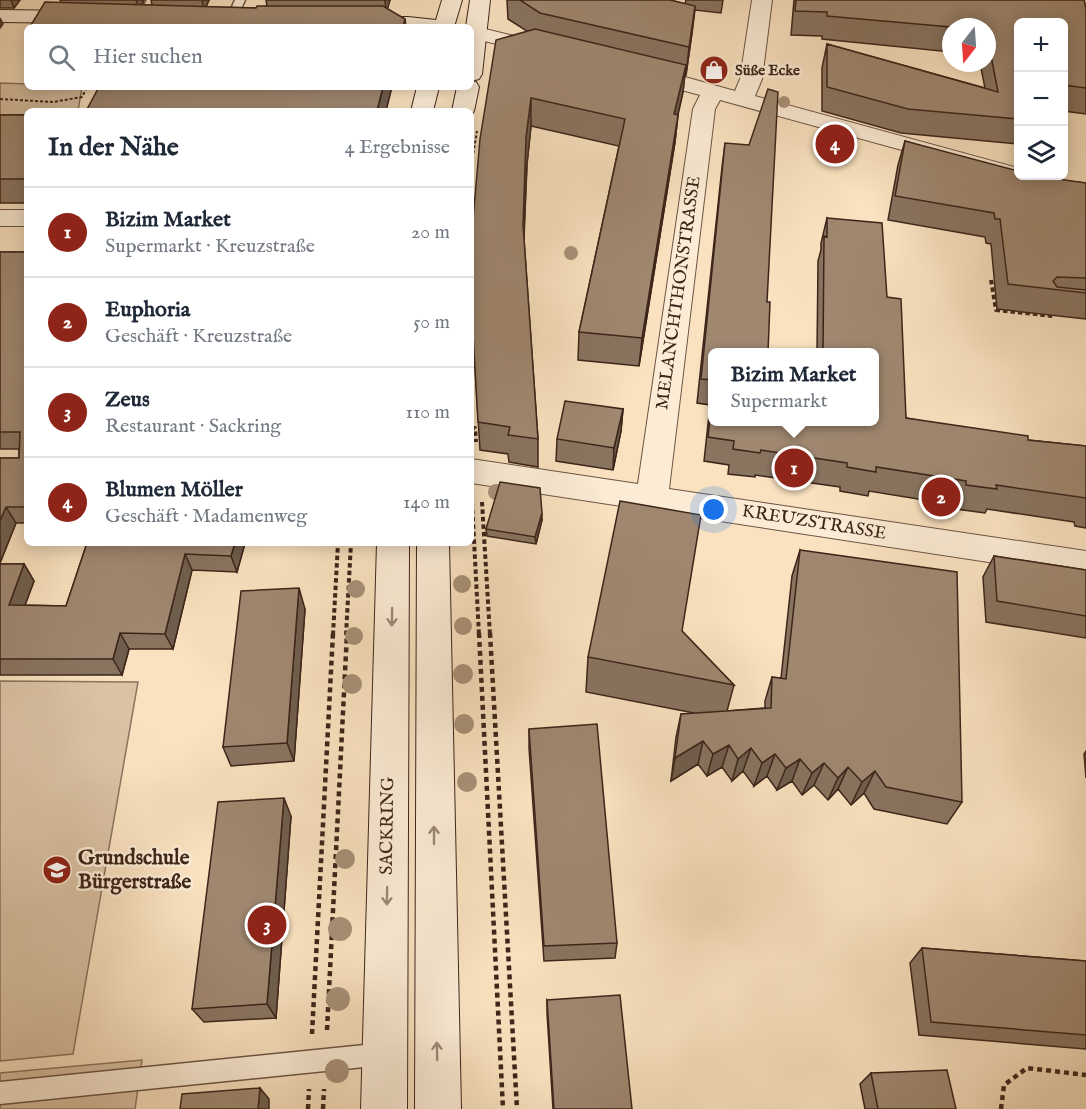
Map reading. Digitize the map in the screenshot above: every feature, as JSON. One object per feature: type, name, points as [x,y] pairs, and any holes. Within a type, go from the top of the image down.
[{"type":"street","points":[[443,24],[452,0]]},
{"type":"street","points":[[480,0],[474,33],[569,54]]},
{"type":"street","points":[[743,98],[751,79],[762,0]]},
{"type":"street","points":[[0,16],[52,12],[103,18]]},
{"type":"street","points":[[134,18],[164,19]]},
{"type":"street","points":[[208,20],[255,21]]},
{"type":"street","points":[[339,22],[416,24]]},
{"type":"street","points":[[618,66],[714,90],[1014,174]]},
{"type":"street","points":[[423,108],[427,90]]},
{"type":"street","points":[[464,108],[467,90]]},
{"type":"street","name":"MELANCHTHONSTRASSE","points":[[652,497],[704,109],[714,90]]},
{"type":"street","points":[[0,218],[24,218]]},
{"type":"street","name":"KREUZSTRASSE","points":[[476,482],[652,497],[1086,564]]},
{"type":"street","name":"SACKRING","points":[[384,1109],[393,546]]},
{"type":"street","points":[[433,546],[438,1109]]},
{"type":"lane","points":[[134,18],[152,0]]},
{"type":"lane","points":[[231,20],[240,0]]},
{"type":"lane","points":[[0,1093],[385,1054]]},
{"type":"path","points":[[0,99],[54,102],[82,97],[86,90]]},
{"type":"path","points":[[991,280],[996,310],[1053,316],[1051,307]]},
{"type":"path","points":[[476,482],[517,1109]]},
{"type":"path","points":[[474,532],[503,1109]]},
{"type":"path","points":[[323,1109],[318,1060],[338,546]]},
{"type":"path","points":[[308,1109],[318,1060],[351,546]]},
{"type":"path","points":[[1001,1109],[1004,1085],[1027,1068],[1086,1075]]},
{"type":"shaded area","points":[[0,83],[24,84],[24,90],[82,90],[78,108],[24,108],[24,138],[0,137]]},
{"type":"shaded area","name":"Grundschule Bürgerstraße","points":[[0,681],[138,682],[73,1054],[0,1061]]},
{"type":"shaded area","points":[[142,1060],[135,1109],[0,1109],[0,1073]]},
{"type":"building","points":[[520,0],[670,0],[695,6],[689,47],[540,13]]},
{"type":"building","points":[[796,0],[1084,0],[1086,88],[1068,86],[1068,18],[1014,18],[1014,119],[908,109],[827,87],[827,44],[998,92],[994,72],[996,72],[996,18],[942,18],[942,26],[827,16],[827,12],[795,11]]},
{"type":"building","points":[[45,2],[256,8],[257,6],[383,6],[405,19],[404,24],[32,24]]},
{"type":"building","points":[[535,29],[686,65],[674,114],[678,115],[642,338],[579,332],[625,119],[531,98],[526,137],[523,225],[538,439],[508,435],[510,427],[478,422],[474,351],[474,208],[480,139],[496,40]]},
{"type":"building","points":[[768,89],[778,92],[767,302],[770,302],[768,348],[708,348],[708,380],[701,379],[725,143],[749,145]]},
{"type":"building","points":[[97,90],[382,90],[378,108],[88,108]]},
{"type":"building","points":[[0,115],[24,115],[24,179],[0,179]]},
{"type":"building","points":[[905,141],[1014,170],[1014,180],[1065,180],[1086,183],[1086,278],[1057,277],[1053,281],[1057,287],[1086,290],[1086,293],[1008,284],[1000,219],[995,219],[994,213],[895,196]]},
{"type":"building","points":[[827,218],[882,223],[887,297],[901,299],[906,418],[1028,436],[1028,440],[1086,446],[1086,498],[996,485],[997,489],[966,485],[966,481],[876,467],[876,472],[847,467],[847,463],[761,450],[760,453],[733,449],[734,441],[708,437],[709,426],[879,426],[879,348],[823,348],[824,236],[827,237]]},
{"type":"building","points":[[0,252],[24,252],[24,507],[6,507],[0,521],[0,458],[19,458],[20,432],[0,432]]},
{"type":"building","points":[[565,401],[623,409],[614,448],[557,439]]},
{"type":"building","points":[[500,482],[540,488],[542,513],[535,537],[486,529]]},
{"type":"building","points":[[620,501],[701,515],[682,631],[734,685],[588,657]]},
{"type":"building","points":[[86,546],[234,546],[231,556],[185,554],[165,634],[120,633],[113,659],[0,659],[0,564],[24,564],[9,605],[66,606]]},
{"type":"building","points":[[800,550],[957,572],[962,802],[886,787],[875,771],[862,782],[848,767],[838,778],[824,763],[812,773],[800,759],[786,768],[775,754],[762,763],[751,748],[738,759],[729,745],[713,754],[703,741],[675,758],[681,714],[771,708],[772,677],[786,679]]},
{"type":"building","points":[[994,556],[1086,570],[1086,616],[997,601]]},
{"type":"building","points":[[299,588],[287,743],[223,747],[241,591]]},
{"type":"building","points":[[597,724],[617,943],[544,946],[529,729]]},
{"type":"building","points":[[284,798],[267,1004],[192,1009],[218,802]]},
{"type":"building","points":[[922,948],[1086,961],[1086,1035],[931,1022]]},
{"type":"building","points":[[620,995],[632,1109],[554,1109],[547,1000]]},
{"type":"building","points":[[947,1070],[956,1109],[878,1109],[871,1073]]},
{"type":"building","points":[[260,1088],[258,1109],[180,1109],[182,1094]]},
{"type":"place","name":"Süße Ecke","points":[[714,70]]},
{"type":"place","name":"Blumen Möller","points":[[835,144]]},
{"type":"place","name":"Bizim Market","points":[[794,468]]},
{"type":"place","name":"Euphoria","points":[[941,497]]},
{"type":"place","name":"Grundschule Bürgerstraße","points":[[57,870]]},
{"type":"place","name":"Zeus","points":[[267,925]]}]
